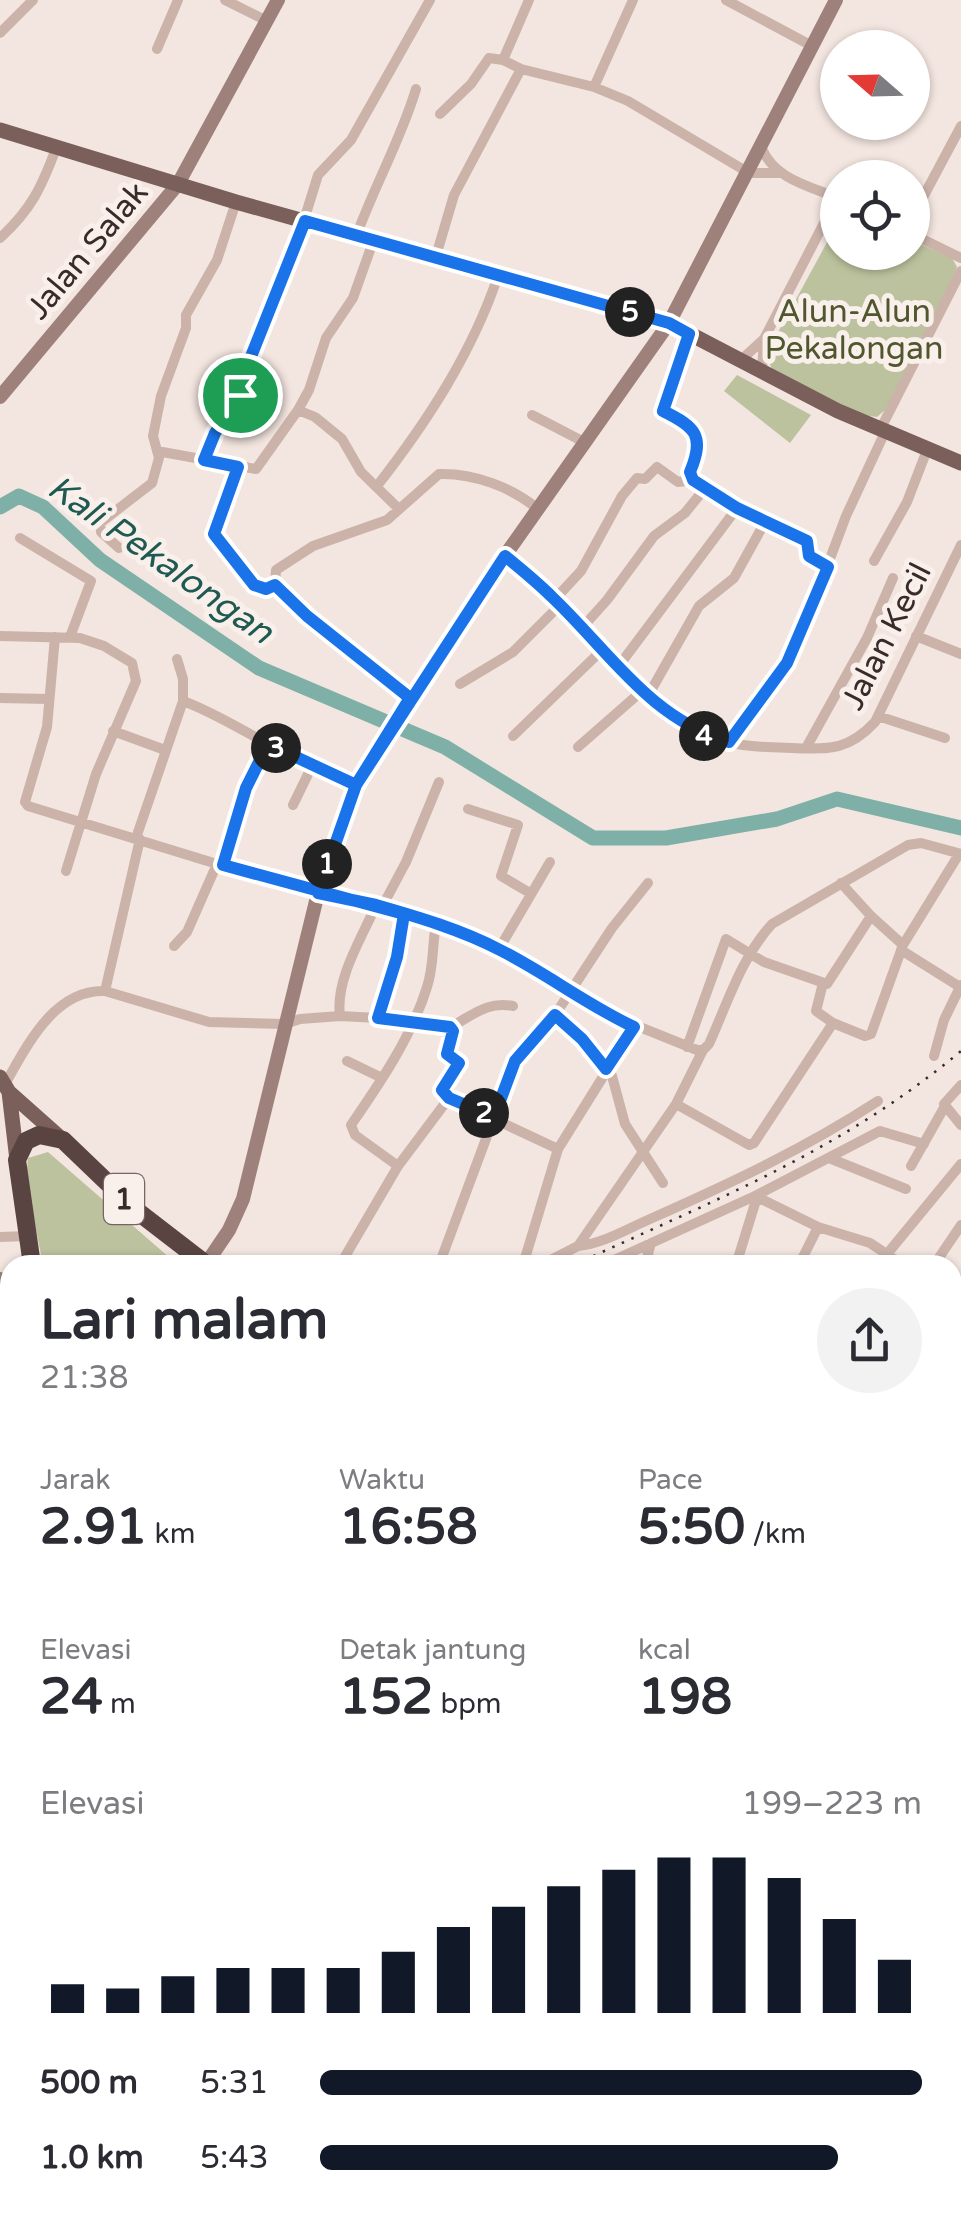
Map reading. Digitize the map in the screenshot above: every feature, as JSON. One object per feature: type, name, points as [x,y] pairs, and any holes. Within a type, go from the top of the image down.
[{"type":"highway","points":[[30,1255],[17,1160],[30,1138],[44,1135],[64,1140]]},
{"type":"highway","name":"1","points":[[64,1140],[186,1255]]},
{"type":"main road","points":[[0,130],[236,202],[669,323],[882,431],[961,464]]},
{"type":"main road","points":[[5,1084],[7,1130],[17,1160]]},
{"type":"main road","points":[[5,1084],[64,1140]]},
{"type":"street","points":[[0,33],[33,0]]},
{"type":"street","points":[[157,49],[178,0]]},
{"type":"street","points":[[225,0],[266,21]]},
{"type":"street","name":"Jalan Salak","points":[[0,397],[178,184],[278,0]]},
{"type":"street","points":[[204,460],[215,433],[240,395],[252,354],[305,221],[318,174],[351,140],[430,0]]},
{"type":"street","points":[[502,60],[529,0]]},
{"type":"street","points":[[594,87],[633,0]]},
{"type":"street","points":[[726,0],[812,46]]},
{"type":"street","points":[[212,1255],[243,1199],[318,893],[356,785],[505,556],[669,323],[836,0]]},
{"type":"street","points":[[440,114],[471,84],[489,58],[502,60],[521,70],[594,87],[628,101],[749,173],[778,173]]},
{"type":"street","points":[[436,256],[454,195],[521,70]]},
{"type":"street","points":[[158,451],[257,468],[298,410],[309,390],[326,338],[353,298],[373,190],[407,120],[416,89]]},
{"type":"street","points":[[930,184],[961,126]]},
{"type":"street","points":[[0,238],[36,198],[58,146]]},
{"type":"street","points":[[762,149],[778,173],[820,191]]},
{"type":"street","points":[[119,548],[101,532],[100,523],[150,486],[159,458],[154,436],[160,396],[186,328],[186,315],[216,260],[236,202]]},
{"type":"street","points":[[741,360],[764,340],[820,231]]},
{"type":"street","points":[[930,243],[961,258]]},
{"type":"street","points":[[729,742],[787,663],[882,431],[961,271]]},
{"type":"street","points":[[378,486],[440,398],[487,309],[498,276]]},
{"type":"street","points":[[689,334],[663,411],[679,418],[695,434],[698,450],[690,472],[693,480],[737,508],[807,541],[809,556],[828,567]]},
{"type":"street","points":[[762,370],[764,340]]},
{"type":"street","points":[[298,410],[342,439],[361,472],[398,508]]},
{"type":"street","points":[[532,415],[584,442]]},
{"type":"street","points":[[874,562],[906,502],[926,450]]},
{"type":"street","points":[[238,467],[214,534],[254,585],[266,589],[275,585]]},
{"type":"street","points":[[460,684],[513,652],[557,602],[581,571],[622,496],[637,478],[645,480],[656,467],[678,482],[693,480]]},
{"type":"street","points":[[409,699],[307,616],[275,585],[273,574],[281,564],[314,546],[378,524],[434,477],[447,474],[497,486],[538,509]]},
{"type":"street","points":[[581,628],[654,536],[686,512],[706,488]]},
{"type":"street","points":[[618,667],[737,508]]},
{"type":"street","points":[[578,747],[646,692],[703,599],[734,578],[765,522]]},
{"type":"street","points":[[20,538],[91,581],[70,637]]},
{"type":"street","name":"Jalan Kecil","points":[[505,556],[557,602],[601,652],[679,722],[705,736],[729,742],[838,748],[852,743],[878,716],[961,544]]},
{"type":"street","points":[[806,748],[866,638],[893,578]]},
{"type":"street","points":[[0,636],[70,637],[104,646],[132,662],[136,669],[136,681],[113,731],[66,871]]},
{"type":"street","points":[[916,636],[961,654]]},
{"type":"street","points":[[55,637],[44,742],[26,804],[220,865],[436,924],[499,949],[634,1027],[704,1050]]},
{"type":"street","points":[[512,736],[601,652]]},
{"type":"street","points":[[106,991],[138,838],[183,700],[184,678],[178,659]]},
{"type":"street","points":[[0,698],[49,699]]},
{"type":"street","points":[[183,700],[356,785]]},
{"type":"street","points":[[878,716],[945,738]]},
{"type":"street","points":[[113,731],[165,750]]},
{"type":"street","points":[[174,946],[188,932],[220,865],[246,788],[268,744]]},
{"type":"street","points":[[293,805],[312,768],[310,764]]},
{"type":"street","points":[[340,1016],[338,1001],[344,982],[379,906],[406,862],[439,782]]},
{"type":"street","points":[[468,809],[518,825],[500,876],[530,893]]},
{"type":"street","points":[[578,1246],[676,1104],[749,954],[772,924],[908,845],[921,843],[960,854],[902,947],[871,1034],[865,1036],[816,1012],[815,980]]},
{"type":"street","points":[[499,949],[550,862]]},
{"type":"street","points":[[443,1255],[515,1061],[555,1015],[612,928],[648,883]]},
{"type":"street","points":[[841,883],[902,947],[960,986],[944,1020],[934,1056]]},
{"type":"street","points":[[378,1018],[397,957],[404,914]]},
{"type":"street","points":[[687,1047],[726,939],[749,954],[830,983],[870,916]]},
{"type":"street","points":[[398,1166],[351,1132],[351,1126],[382,1078],[427,987],[436,924]]},
{"type":"street","points":[[5,1084],[32,1038],[74,995],[106,991],[210,1022],[285,1024],[340,1016],[413,1020],[450,1027],[454,1032],[447,1054],[459,1063],[442,1090],[449,1098],[558,1149]]},
{"type":"street","points":[[450,1027],[475,1010],[501,1004],[513,1006]]},
{"type":"street","points":[[555,1015],[582,1039],[617,1084],[626,1124],[662,1182]]},
{"type":"street","points":[[676,1104],[750,1145],[833,1023]]},
{"type":"street","points":[[526,1255],[558,1149],[634,1027]]},
{"type":"street","points":[[347,1061],[382,1078]]},
{"type":"street","points":[[911,1166],[946,1100],[961,1085]]},
{"type":"street","points":[[346,1255],[398,1166],[449,1098]]},
{"type":"street","points":[[560,1255],[749,1174],[878,1101]]},
{"type":"street","points":[[946,1106],[961,1124]]},
{"type":"street","points":[[625,1255],[756,1197],[880,1131],[924,1144]]},
{"type":"street","points":[[830,1158],[906,1190]]},
{"type":"street","points":[[756,1197],[818,1227],[870,1242],[886,1254],[961,1164]]},
{"type":"street","points":[[739,1255],[756,1197]]},
{"type":"street","points":[[941,1255],[961,1225]]},
{"type":"street","points":[[803,1255],[818,1227]]},
{"type":"street","points":[[0,1237],[28,1236]]},
{"type":"street","points":[[648,1255],[651,1243]]},
{"type":"green space","name":"Alun-Alun Pekalongan","points":[[930,248],[952,258],[957,267],[885,410],[877,417],[863,415],[772,370],[770,347],[820,255],[820,270],[930,270]]},
{"type":"green space","points":[[737,375],[811,415],[790,443],[724,391]]},
{"type":"green space","points":[[48,1152],[166,1255],[41,1255],[26,1179],[28,1158]]},
{"type":"waterway","name":"Kali Pekalongan","points":[[0,507],[19,496],[43,507],[100,560],[259,668],[445,747],[593,838],[666,838],[777,819],[837,799],[961,828]]},
{"type":"railway","points":[[596,1255],[775,1172],[822,1146],[915,1087],[961,1051]]},
{"type":"route","points":[[240,395],[215,433],[204,460],[238,467],[214,534],[254,585],[266,589],[275,585],[290,602],[410,698],[356,785],[318,893],[332,894],[376,905],[413,916],[499,949],[634,1027],[606,1069],[582,1039],[555,1015],[515,1061],[494,1117],[449,1098],[442,1090],[459,1063],[447,1054],[454,1032],[450,1027],[378,1018],[390,988],[404,914],[318,893],[223,865],[246,788],[268,744],[356,785],[505,556],[555,599],[601,652],[672,717],[705,736],[729,742],[787,663],[828,567],[809,556],[807,541],[737,508],[690,476],[698,450],[695,434],[679,418],[663,411],[689,334],[669,323],[305,221],[252,354],[240,395]]}]
